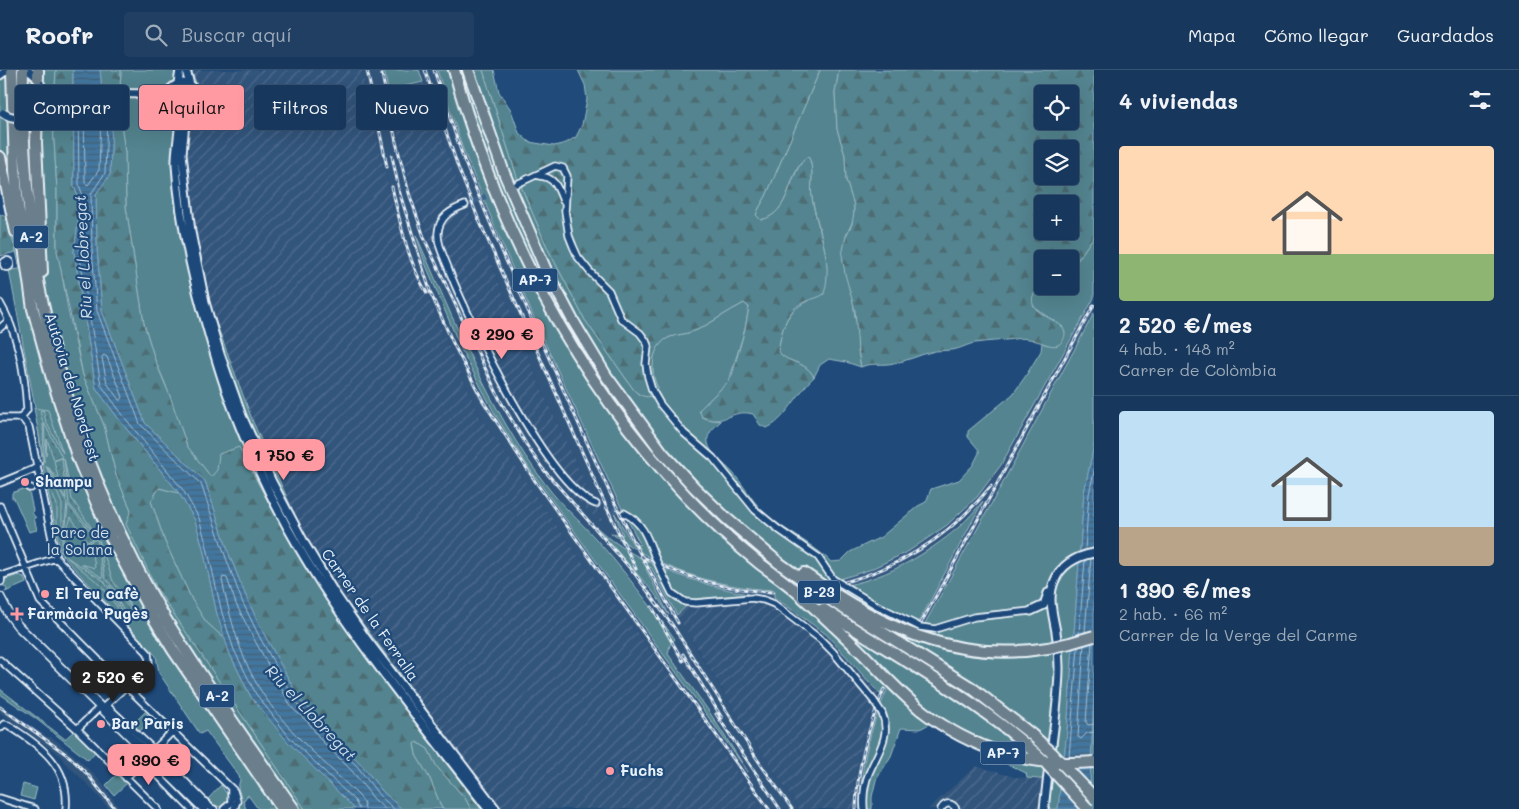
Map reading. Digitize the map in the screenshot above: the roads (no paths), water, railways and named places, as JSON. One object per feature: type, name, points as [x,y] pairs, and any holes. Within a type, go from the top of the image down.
[{"type":"highway","name":"AP-7","points":[[454,70],[483,159],[510,227],[543,296],[587,371],[632,433],[687,497],[723,533],[795,590],[922,710],[954,732],[998,752],[1031,760],[1094,762]]},
{"type":"highway","name":"AP-7","points":[[468,70],[504,173],[545,268],[589,348],[607,377],[636,415],[686,471],[750,532],[808,576],[866,612],[915,636],[950,646],[999,652],[1048,648],[1094,636]]},
{"type":"highway","name":"Autovia del Nord-est","points":[[6,72],[15,170],[30,290],[40,336],[87,485],[111,538],[142,598],[173,650],[282,809]]},
{"type":"highway","name":"Autovia del Nord-est","points":[[32,72],[22,129],[33,254],[52,342],[70,409],[94,474],[121,536],[164,616],[261,763],[294,809]]},
{"type":"highway","points":[[34,130],[44,303]]},
{"type":"highway","points":[[0,157],[20,253],[30,290]]},
{"type":"highway","name":"B-23","points":[[636,415],[658,446],[678,469],[721,513],[760,548],[835,603],[972,688],[1031,734],[1059,759],[1094,797]]},
{"type":"highway","name":"B-23","points":[[795,590],[956,691],[987,713],[1043,760],[1088,809]]},
{"type":"main road","points":[[0,576],[0,581]]},
{"type":"main road","points":[[0,597],[18,626],[103,707],[203,809]]},
{"type":"street","points":[[175,85],[180,70]]},
{"type":"street","points":[[186,70],[190,85]]},
{"type":"street","points":[[32,72],[40,85]]},
{"type":"street","points":[[175,85],[183,82],[190,85]]},
{"type":"street","points":[[1,112],[15,118]]},
{"type":"street","name":"Carrer de la Ferralla","points":[[179,130],[176,166],[186,240],[201,306],[217,363],[242,430],[268,488],[299,548],[338,609],[488,809]]},
{"type":"street","name":"Carrer de la Ferralla","points":[[184,130],[182,154],[191,232],[205,302],[220,354],[242,416],[272,482],[334,592],[365,637],[496,809]]},
{"type":"street","points":[[517,184],[538,176],[555,166],[563,168],[567,176],[564,203]]},
{"type":"street","points":[[538,176],[549,178],[557,184],[564,203],[569,236],[578,257],[609,292],[621,319],[640,333],[646,340],[648,346],[646,364],[648,376],[652,390],[660,404],[684,433],[713,458],[755,510],[818,558],[833,579],[900,618],[928,629],[945,627],[960,620],[974,617],[1047,610],[1051,605]]},
{"type":"street","points":[[464,205],[447,214],[440,223],[438,234],[439,244],[456,288],[492,364],[537,440],[571,486],[586,500],[596,504]]},
{"type":"street","points":[[0,303],[16,341],[24,379],[27,410],[22,418]]},
{"type":"street","points":[[0,328],[8,320]]},
{"type":"street","points":[[0,418],[22,418],[29,426],[56,558],[148,653],[150,658],[146,666],[127,686],[77,729]]},
{"type":"street","points":[[0,483],[34,469],[38,464]]},
{"type":"street","points":[[0,506],[40,601],[172,732],[231,788],[234,787],[238,794],[239,802],[235,809]]},
{"type":"street","points":[[624,513],[642,526],[672,593],[685,602],[696,603],[752,598],[774,604],[820,639],[874,701],[885,721],[885,735],[867,779],[864,791],[864,809]]},
{"type":"street","points":[[1032,611],[1044,604],[1055,578],[1068,563],[1083,555],[1094,553]]},
{"type":"street","points":[[0,576],[56,558]]},
{"type":"street","points":[[1044,809],[1058,684],[1059,650],[1051,605],[1051,592],[1055,578]]},
{"type":"street","points":[[1040,611],[1048,615],[1056,630]]},
{"type":"street","points":[[0,660],[77,729],[158,809]]},
{"type":"street","points":[[2,726],[8,725],[45,750],[55,763],[62,777],[66,792],[66,809]]},
{"type":"street","points":[[126,778],[172,732]]},
{"type":"street","points":[[148,754],[191,809]]},
{"type":"street","points":[[148,754],[214,809]]},
{"type":"street","points":[[224,809],[232,803],[231,788]]},
{"type":"street","points":[[0,798],[32,809]]},
{"type":"street","points":[[941,809],[944,805],[949,804],[956,809]]},
{"type":"water","points":[[73,70],[100,70],[101,85],[73,85]]},
{"type":"water","name":"Riu el Llobregat","points":[[74,130],[112,130],[110,175],[96,194],[97,250],[102,311],[145,423],[205,481],[230,557],[247,599],[301,702],[318,716],[329,733],[360,763],[383,792],[402,809],[355,809],[287,741],[251,697],[229,652],[217,614],[195,520],[179,493],[96,388],[74,251],[81,204],[74,186]]},
{"type":"water","points":[[1094,445],[1094,691],[1089,809],[1058,809],[1067,732],[1084,493]]},
{"type":"tunnel","points":[[465,205],[511,186]]},
{"type":"tunnel","points":[[596,504],[624,513]]},
{"type":"railway","points":[[367,70],[387,167]]},
{"type":"railway","points":[[381,70],[409,193],[425,240],[501,402],[543,469],[635,574],[673,626],[757,759],[792,809]]},
{"type":"railway","points":[[425,70],[458,167],[478,218],[636,569]]},
{"type":"railway","points":[[434,70],[465,163],[543,345],[608,489],[636,546],[678,623]]},
{"type":"railway","points":[[392,156],[400,194],[431,294],[453,343],[483,401],[535,481],[769,809]]},
{"type":"railway","points":[[392,187],[410,255],[427,293]]},
{"type":"railway","points":[[921,623],[1094,305]]},
{"type":"railway","points":[[845,582],[887,567],[926,546],[960,519],[991,486]]},
{"type":"railway","points":[[641,556],[706,582],[739,589],[774,592]]},
{"type":"railway","points":[[652,607],[683,661]]},
{"type":"railway","points":[[683,654],[722,718]]},
{"type":"railway","points":[[856,809],[864,748],[884,689]]},
{"type":"railway","points":[[0,707],[70,757],[88,775],[115,809]]},
{"type":"railway","points":[[716,714],[780,809]]},
{"type":"place","name":"Shampu","points":[[25,482]]},
{"type":"place","name":"El Teu cafè","points":[[45,594]]},
{"type":"place","name":"Farmàcia Pugès","points":[[17,614]]},
{"type":"place","name":"Bar Paris","points":[[101,724]]},
{"type":"place","name":"Fuchs","points":[[610,771]]},
{"type":"park label","name":"Parc de la Solana","points":[[80,542]]}]
